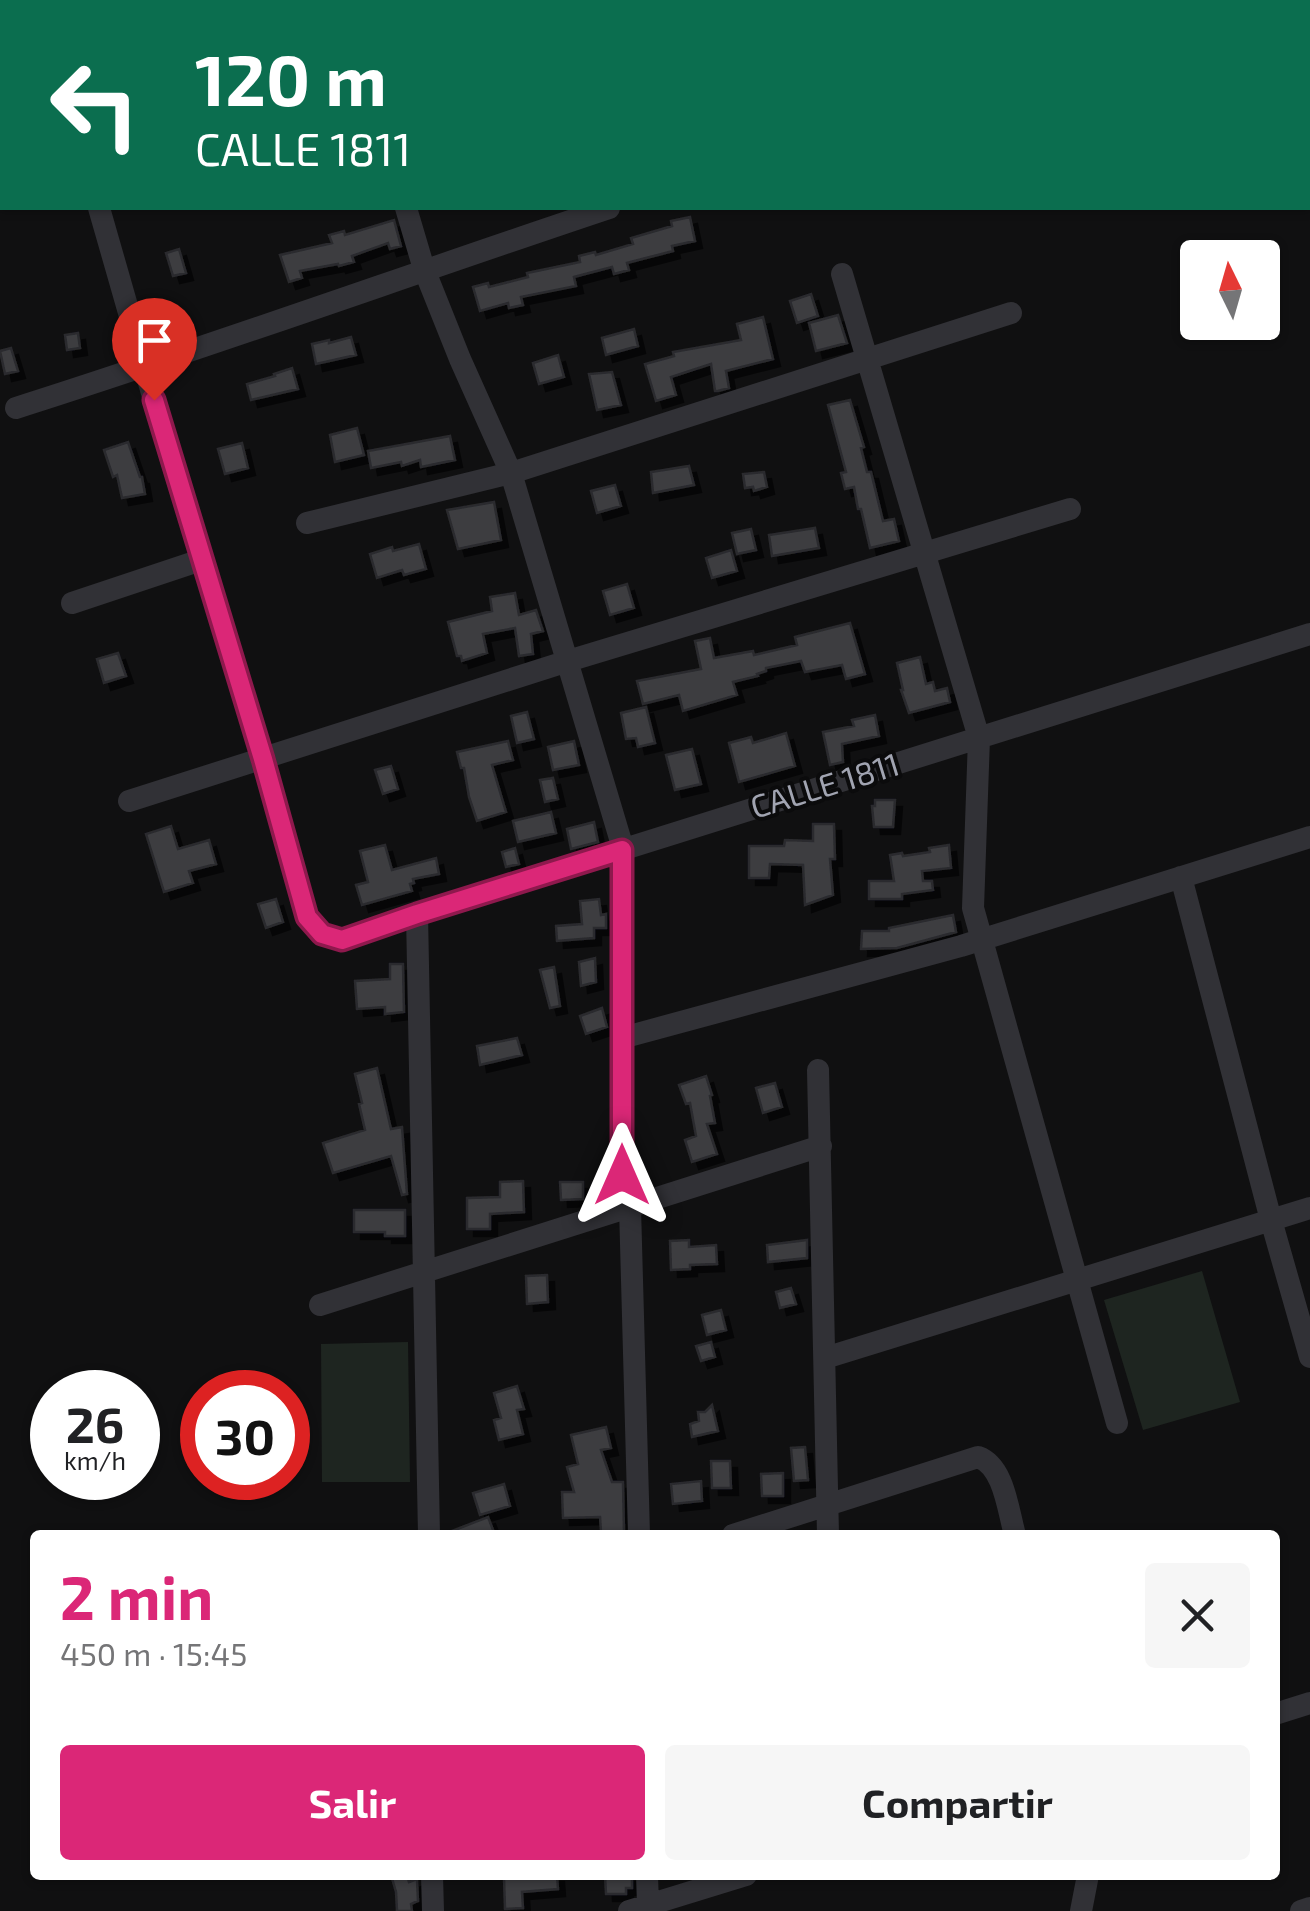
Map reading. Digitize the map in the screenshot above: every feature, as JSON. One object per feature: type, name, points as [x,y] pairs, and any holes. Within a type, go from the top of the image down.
[{"type":"street","points":[[100,210],[263,759]]},
{"type":"street","points":[[407,210],[424,269],[511,473],[622,850],[626,1208],[639,1530]]},
{"type":"street","points":[[16,408],[145,368],[603,210]]},
{"type":"street","points":[[842,274],[979,738],[972,908],[1116,1422]]},
{"type":"street","points":[[307,523],[511,473],[1012,312]]},
{"type":"street","points":[[129,801],[568,662],[1070,510]]},
{"type":"street","points":[[72,603],[201,560]]},
{"type":"street","name":"CALLE 1811","points":[[263,759],[307,917],[322,934],[342,940],[1310,634]]},
{"type":"street","points":[[622,1038],[982,939],[1310,837]]},
{"type":"street","points":[[1181,877],[1270,1220],[1310,1357]]},
{"type":"street","points":[[417,914],[429,1530]]},
{"type":"street","points":[[818,1070],[828,1530]]},
{"type":"street","points":[[320,1305],[821,1146]]},
{"type":"street","points":[[825,1358],[1310,1208]]},
{"type":"street","points":[[747,1530],[978,1458],[989,1461],[997,1472],[1014,1530]]},
{"type":"street","points":[[1280,1712],[1310,1703]]},
{"type":"street","points":[[432,1880],[433,1911]]},
{"type":"street","points":[[639,1908],[646,1880]]},
{"type":"street","points":[[639,1908],[730,1880]]},
{"type":"street","points":[[1080,1911],[1087,1880]]},
{"type":"street","points":[[1300,1911],[1310,1908]]},
{"type":"shaded area","points":[[1202,1271],[1240,1402],[1143,1430],[1104,1300]]},
{"type":"shaded area","points":[[408,1342],[410,1482],[322,1482],[321,1344]]},
{"type":"building","points":[[690,217],[695,241],[672,246],[673,251],[627,263],[629,270],[614,274],[612,267],[574,277],[576,286],[521,297],[523,305],[509,308],[508,303],[480,311],[473,287],[488,283],[489,287],[528,277],[527,273],[580,262],[579,256],[633,244],[631,238]]},
{"type":"building","points":[[394,220],[401,246],[390,249],[388,243],[352,256],[354,262],[300,271],[302,278],[289,282],[280,255],[332,243],[329,235],[344,231],[345,235]]},
{"type":"building","points":[[179,249],[186,273],[173,276],[166,253]]},
{"type":"building","points":[[811,294],[818,316],[797,323],[790,301]]},
{"type":"building","points":[[838,315],[847,343],[816,351],[809,323]]},
{"type":"building","points":[[763,317],[773,359],[726,371],[729,388],[718,391],[711,364],[671,377],[676,395],[656,401],[645,364],[674,356],[673,352],[741,340],[737,324]]},
{"type":"building","points":[[634,329],[638,346],[606,355],[602,338]]},
{"type":"building","points":[[78,333],[80,348],[67,350],[65,335]]},
{"type":"building","points":[[351,337],[356,355],[316,364],[312,344]]},
{"type":"building","points":[[11,348],[18,371],[5,374],[0,351]]},
{"type":"building","points":[[558,355],[564,377],[539,384],[533,363]]},
{"type":"building","points":[[292,368],[298,389],[251,400],[247,384]]},
{"type":"building","points":[[612,372],[621,405],[597,410],[589,374]]},
{"type":"building","points":[[850,400],[883,521],[894,519],[899,541],[870,548],[854,487],[845,489],[841,473],[846,472],[828,405]]},
{"type":"building","points":[[357,428],[364,455],[335,462],[330,435]]},
{"type":"building","points":[[450,436],[455,460],[421,467],[420,460],[402,466],[401,462],[371,468],[368,451]]},
{"type":"building","points":[[128,442],[145,494],[122,498],[117,475],[113,477],[104,450]]},
{"type":"building","points":[[242,443],[248,468],[225,474],[218,449]]},
{"type":"building","points":[[689,466],[694,485],[653,493],[651,472]]},
{"type":"building","points":[[764,472],[767,487],[754,491],[753,487],[745,488],[743,474]]},
{"type":"building","points":[[615,485],[621,506],[597,513],[591,491]]},
{"type":"building","points":[[494,502],[501,540],[458,549],[447,510]]},
{"type":"building","points":[[815,528],[819,548],[772,556],[769,535]]},
{"type":"building","points":[[751,529],[756,550],[737,554],[732,533]]},
{"type":"building","points":[[419,544],[426,569],[404,575],[402,570],[377,578],[370,554]]},
{"type":"building","points":[[731,550],[737,571],[712,578],[706,558]]},
{"type":"building","points":[[627,584],[634,608],[610,615],[603,591]]},
{"type":"building","points":[[515,593],[519,615],[536,610],[543,631],[531,634],[533,654],[519,656],[515,628],[483,634],[487,653],[462,661],[457,656],[448,622],[492,611],[490,597]]},
{"type":"building","points":[[850,623],[865,674],[846,679],[842,665],[805,672],[801,661],[766,668],[758,676],[733,682],[737,695],[683,711],[679,695],[643,704],[637,681],[701,669],[695,641],[710,638],[714,658],[753,651],[754,655],[797,645],[795,637]]},
{"type":"building","points":[[118,653],[126,676],[104,683],[97,659]]},
{"type":"building","points":[[920,657],[926,684],[933,682],[935,691],[947,688],[950,702],[909,713],[897,663]]},
{"type":"building","points":[[646,707],[655,743],[638,747],[636,738],[626,739],[621,713]]},
{"type":"building","points":[[527,712],[534,739],[517,743],[511,716]]},
{"type":"building","points":[[875,715],[879,736],[842,744],[843,762],[830,765],[823,732],[854,726],[852,720]]},
{"type":"building","points":[[786,733],[795,766],[739,782],[729,743],[751,737],[753,743]]},
{"type":"building","points":[[508,741],[513,760],[492,765],[506,812],[477,821],[457,752]]},
{"type":"building","points":[[574,741],[579,765],[553,770],[548,747]]},
{"type":"building","points":[[692,749],[701,784],[675,790],[666,755]]},
{"type":"building","points":[[391,766],[398,789],[383,794],[375,770]]},
{"type":"building","points":[[553,778],[558,799],[545,802],[540,780]]},
{"type":"building","points":[[875,800],[895,800],[893,827],[874,827]]},
{"type":"building","points":[[551,812],[556,833],[518,842],[513,821]]},
{"type":"building","points":[[594,822],[598,842],[571,849],[567,829]]},
{"type":"building","points":[[813,824],[834,824],[835,859],[830,859],[833,895],[805,905],[803,865],[770,864],[769,878],[749,878],[749,846],[784,846],[785,840],[813,841]]},
{"type":"building","points":[[171,826],[178,849],[209,840],[216,864],[189,871],[193,883],[164,892],[146,834]]},
{"type":"building","points":[[385,845],[392,870],[436,858],[439,874],[413,879],[412,891],[362,905],[356,885],[368,882],[360,851]]},
{"type":"building","points":[[949,845],[951,868],[922,871],[923,881],[932,881],[933,890],[902,894],[902,899],[869,899],[869,881],[894,881],[890,855],[930,852],[929,848]]},
{"type":"building","points":[[515,848],[519,864],[506,867],[502,852]]},
{"type":"building","points":[[276,899],[283,922],[266,928],[258,904]]},
{"type":"building","points":[[599,899],[601,915],[606,914],[606,928],[594,928],[594,938],[557,941],[556,926],[582,924],[580,901]]},
{"type":"building","points":[[953,915],[956,932],[897,948],[861,949],[862,931],[889,931]]},
{"type":"building","points":[[595,958],[596,982],[581,986],[579,962]]},
{"type":"building","points":[[390,964],[403,964],[404,1012],[385,1014],[385,1007],[357,1009],[355,981],[390,979]]},
{"type":"building","points":[[554,967],[560,1006],[550,1008],[540,970]]},
{"type":"building","points":[[602,1008],[607,1027],[586,1034],[580,1016]]},
{"type":"building","points":[[517,1038],[522,1055],[480,1065],[477,1046]]},
{"type":"building","points":[[377,1068],[391,1129],[402,1127],[407,1194],[402,1195],[391,1156],[333,1173],[323,1143],[365,1130],[355,1074]]},
{"type":"building","points":[[706,1076],[715,1123],[707,1124],[717,1154],[692,1162],[685,1140],[696,1136],[690,1103],[686,1104],[679,1085]]},
{"type":"building","points":[[775,1083],[782,1107],[763,1113],[756,1088]]},
{"type":"building","points":[[523,1181],[524,1212],[490,1214],[490,1229],[467,1229],[467,1198],[500,1197],[500,1182]]},
{"type":"building","points":[[560,1182],[583,1182],[583,1199],[561,1200]]},
{"type":"building","points":[[354,1210],[405,1210],[405,1236],[354,1232]]},
{"type":"building","points":[[689,1240],[689,1247],[716,1245],[717,1264],[671,1270],[670,1241]]},
{"type":"building","points":[[807,1240],[807,1258],[768,1262],[767,1245]]},
{"type":"building","points":[[547,1275],[548,1302],[527,1304],[526,1276]]},
{"type":"building","points":[[791,1288],[796,1304],[780,1308],[776,1292]]},
{"type":"building","points":[[721,1310],[726,1330],[707,1335],[702,1315]]},
{"type":"building","points":[[711,1342],[715,1357],[701,1361],[696,1346]]},
{"type":"building","points":[[517,1386],[524,1409],[517,1410],[523,1434],[499,1440],[494,1420],[501,1418],[494,1393]]},
{"type":"building","points":[[712,1405],[718,1431],[692,1437],[690,1424],[699,1421],[698,1412],[705,1412]]},
{"type":"building","points":[[606,1427],[611,1448],[601,1450],[612,1482],[623,1482],[624,1530],[601,1530],[600,1517],[563,1518],[562,1492],[574,1492],[567,1467],[578,1464],[571,1435]]},
{"type":"building","points":[[805,1447],[808,1480],[794,1481],[791,1448]]},
{"type":"building","points":[[711,1461],[730,1461],[731,1488],[712,1488]]},
{"type":"building","points":[[783,1473],[783,1496],[762,1496],[761,1474]]},
{"type":"building","points":[[701,1481],[702,1501],[673,1504],[671,1484]]},
{"type":"building","points":[[504,1484],[510,1506],[480,1515],[473,1493]]},
{"type":"building","points":[[488,1517],[493,1530],[454,1530]]},
{"type":"building","points":[[392,1880],[417,1880],[418,1901],[411,1904],[412,1911],[397,1911]]},
{"type":"building","points":[[504,1880],[557,1880],[558,1889],[522,1892],[523,1908],[505,1909]]},
{"type":"building","points":[[605,1880],[632,1880],[632,1888],[626,1888],[626,1894],[606,1894]]},
{"type":"route","points":[[154,400],[307,917],[322,934],[342,940],[622,850],[622,1175]]}]
